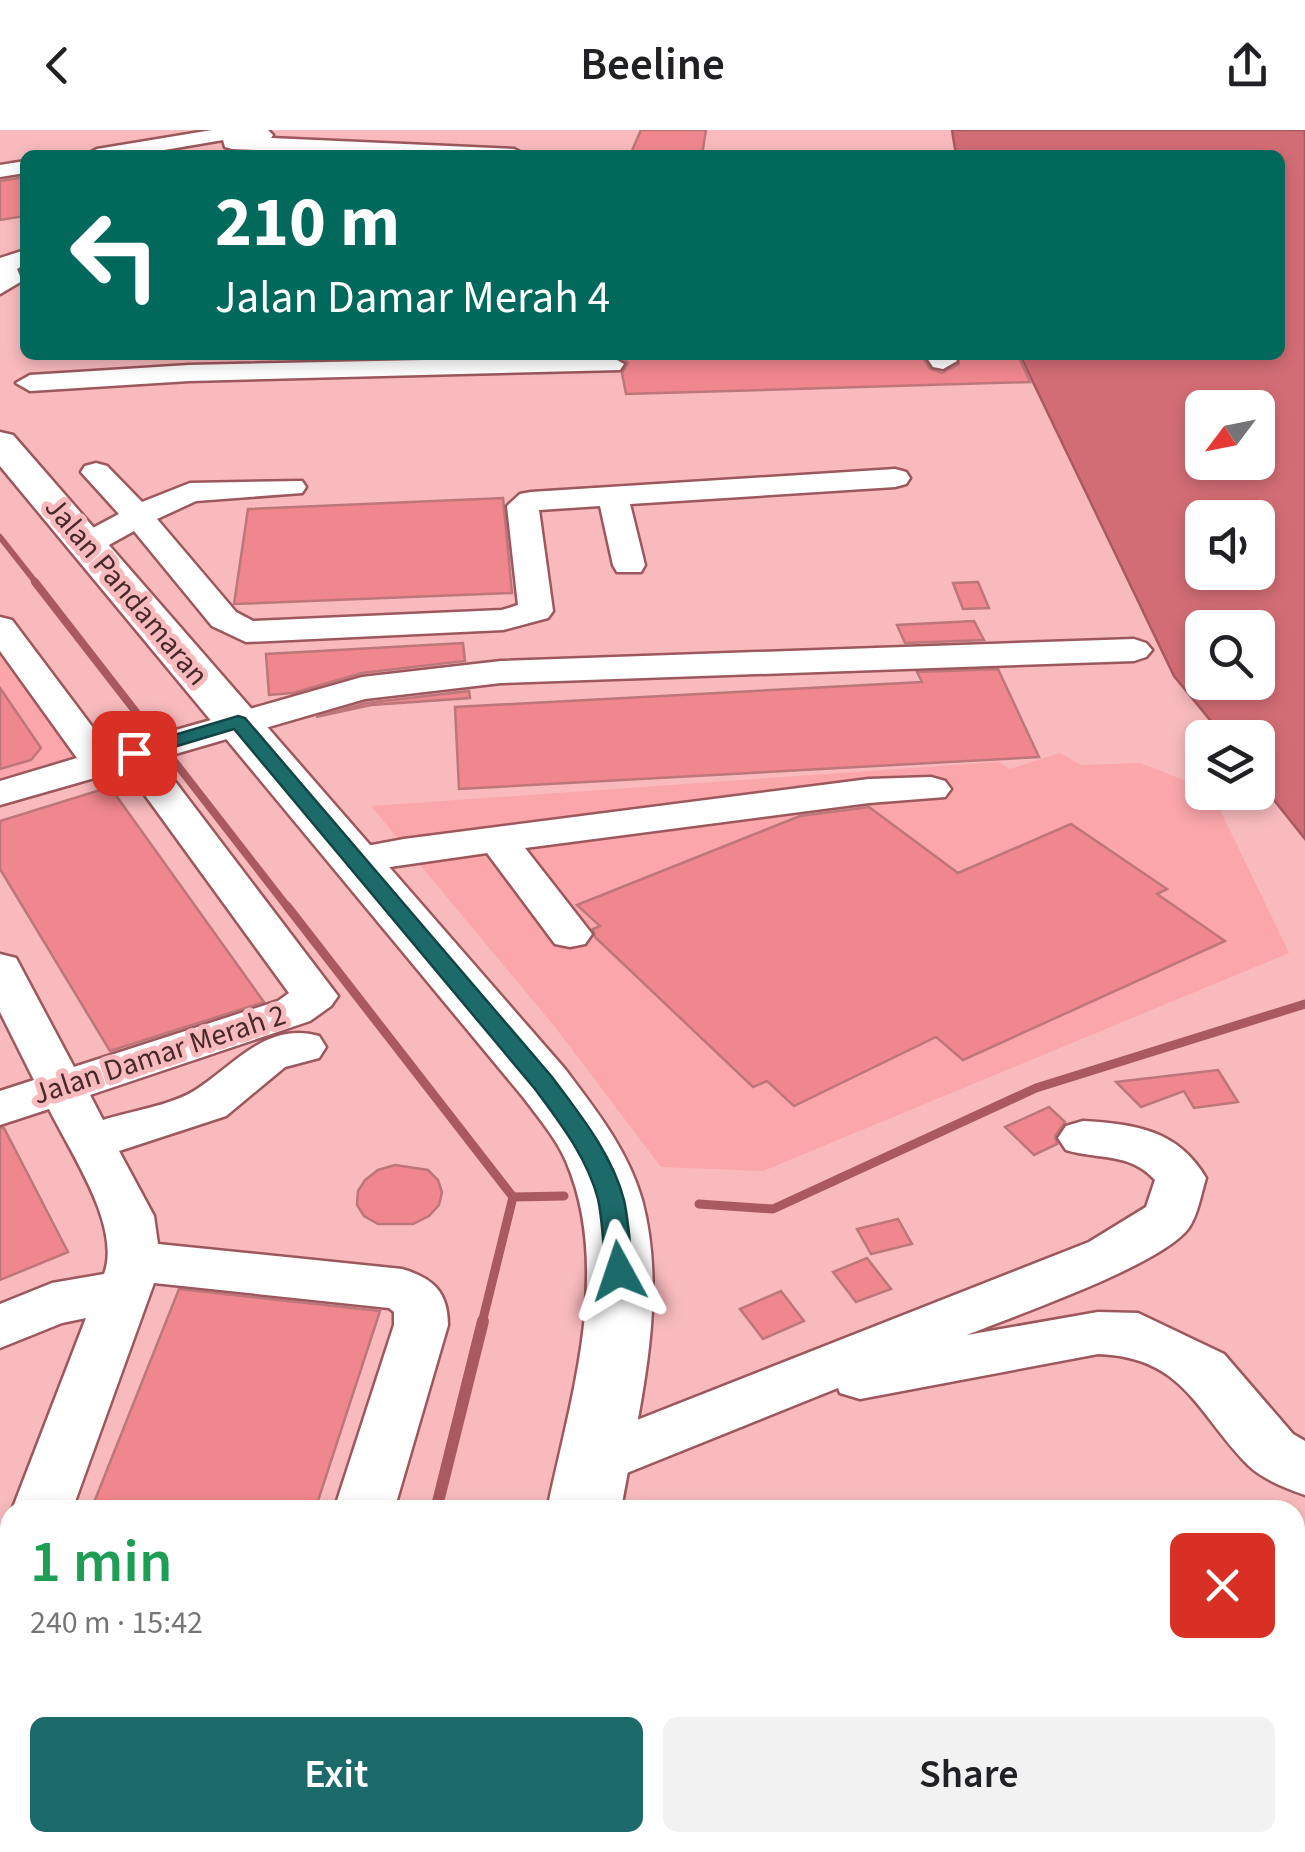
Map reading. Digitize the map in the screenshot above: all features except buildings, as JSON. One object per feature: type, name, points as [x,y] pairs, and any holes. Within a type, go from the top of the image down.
[{"type":"main road","name":"Jalan Pandamaran","points":[[0,443],[544,1083],[597,1162],[616,1231],[620,1296],[588,1487]]},
{"type":"street","points":[[140,150],[226,140],[323,137],[350,130]]},
{"type":"street","points":[[226,140],[418,150]]},
{"type":"street","points":[[0,287],[10,282],[5,270],[10,261],[20,258]]},
{"type":"street","points":[[30,382],[46,360]]},
{"type":"street","points":[[0,392],[30,382],[189,373],[610,364]]},
{"type":"street","points":[[96,472],[224,619],[246,632],[503,620],[529,615],[536,611],[537,603],[523,506],[541,500],[895,478]]},
{"type":"street","points":[[87,544],[190,492],[291,487]]},
{"type":"street","points":[[613,496],[629,566]]},
{"type":"street","points":[[0,627],[140,751]]},
{"type":"street","points":[[0,794],[362,688],[482,673],[1134,650]]},
{"type":"street","name":"Jalan Damar Merah 2","points":[[0,1108],[294,1011],[315,996],[140,751]]},
{"type":"street","points":[[355,860],[870,791],[931,788]]},
{"type":"street","points":[[498,840],[570,934]]},
{"type":"street","points":[[0,968],[128,1216],[129,1276],[46,1500]]},
{"type":"street","points":[[90,1142],[208,1104],[269,1056],[303,1047]]},
{"type":"street","points":[[588,1487],[760,1396],[1108,1256],[1168,1218],[1181,1178],[1166,1156],[1142,1143],[1083,1138]]},
{"type":"street","points":[[0,1327],[129,1276],[402,1289],[421,1304],[421,1325],[367,1500]]},
{"type":"street","points":[[760,1396],[1098,1333],[1138,1334],[1204,1370],[1272,1451],[1305,1470]]},
{"type":"shaded area","points":[[952,130],[1305,130],[1305,839],[1275,801],[1275,720],[1210,720],[1194,700],[1275,700],[1275,610],[1185,610],[1185,689],[1174,676],[1022,360],[1285,360],[1285,150],[955,150]]},
{"type":"shaded area","points":[[0,646],[82,763],[0,789]]},
{"type":"shaded area","points":[[1060,753],[1081,765],[1140,763],[1185,780],[1185,810],[1220,810],[1289,953],[763,1171],[661,1167],[555,1027],[371,806],[998,762],[1010,769]]},
{"type":"waterway","points":[[0,537],[37,584]]},
{"type":"waterway","points":[[35,582],[289,909]]},
{"type":"waterway","points":[[287,906],[513,1197]]},
{"type":"waterway","points":[[699,1204],[773,1209],[1036,1088],[1305,1004]]},
{"type":"waterway","points":[[513,1197],[564,1196]]},
{"type":"waterway","points":[[482,1323],[513,1197]]},
{"type":"waterway","points":[[438,1500],[483,1321]]},
{"type":"route","points":[[134,753],[238,722],[544,1083],[575,1126],[597,1162],[611,1201],[619,1271]]}]
